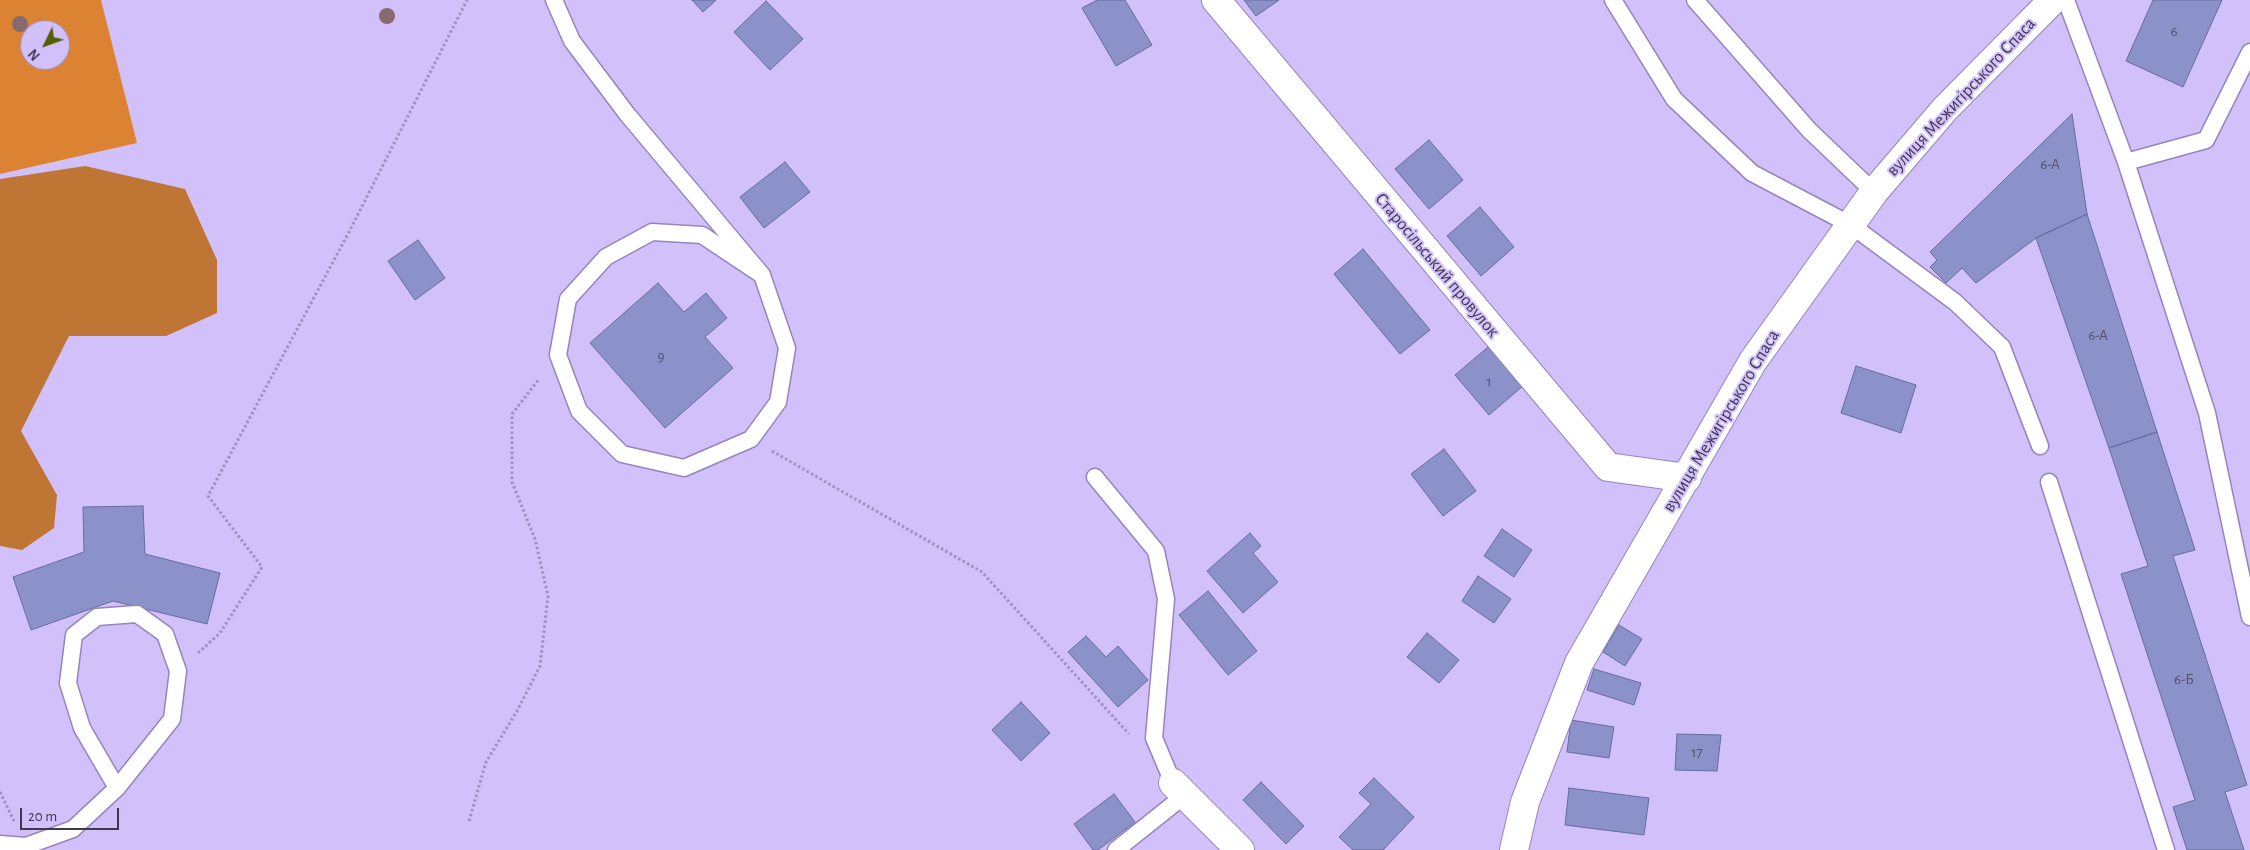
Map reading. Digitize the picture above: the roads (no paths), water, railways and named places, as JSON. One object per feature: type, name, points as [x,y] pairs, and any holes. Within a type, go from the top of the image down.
[{"type":"street","name":"Старосільський провулок","points":[[1216,0],[1608,467],[1687,478]]},
{"type":"street","name":"вулиця Межигірського Спаса","points":[[1514,850],[1525,802],[1579,663],[1753,361],[1874,192],[1945,109],[2053,0]]},
{"type":"street","points":[[1179,789],[1240,850]]},
{"type":"lane","points":[[554,0],[572,41],[588,63],[627,114],[762,275],[787,348],[778,402],[751,439],[684,468],[622,454],[579,412],[558,355],[568,299],[606,257],[652,232],[702,235],[762,275]]},
{"type":"lane","points":[[1613,0],[1674,99],[1752,173],[1851,225],[1955,302],[2002,347],[2040,446]]},
{"type":"lane","points":[[1695,0],[1809,130],[1874,192]]},
{"type":"lane","points":[[2066,0],[2126,162],[2207,413],[2250,617]]},
{"type":"lane","points":[[2126,162],[2206,140],[2250,52]]},
{"type":"lane","points":[[1095,477],[1156,551],[1166,599],[1154,738],[1179,789],[1116,850]]},
{"type":"lane","points":[[2049,482],[2166,850]]},
{"type":"lane","points":[[0,844],[26,846],[73,829],[117,788],[172,718],[178,671],[165,634],[137,614],[97,617],[74,635],[68,683],[82,728],[117,788]]}]
